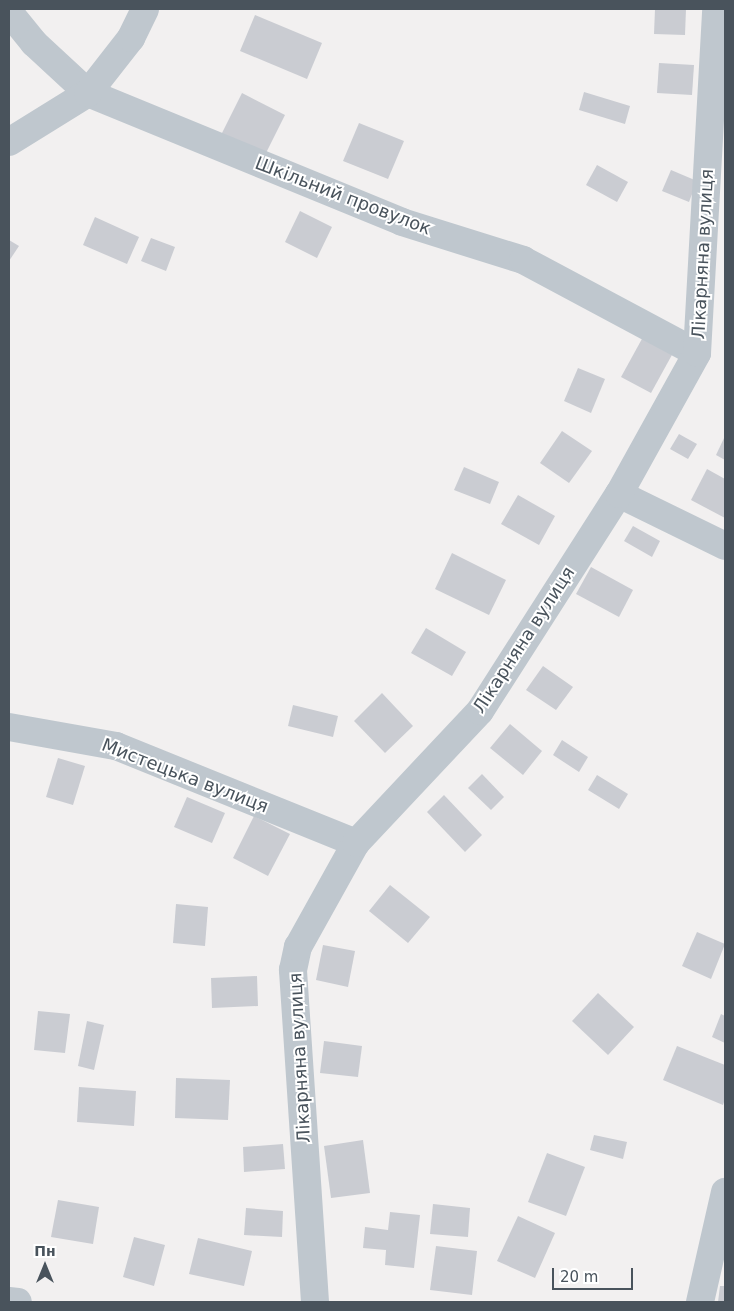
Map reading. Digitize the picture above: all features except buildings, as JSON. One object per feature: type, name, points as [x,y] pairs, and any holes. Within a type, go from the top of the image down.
[{"type":"street","points":[[9,142],[88,93],[131,38],[145,9]]},
{"type":"street","name":"Лікарняна вулиця","points":[[315,1302],[293,970],[298,946],[356,842],[480,711],[619,494],[697,353],[716,9]]},
{"type":"street","name":"Шкільний провулок","points":[[9,12],[34,43],[88,93],[402,222],[523,260],[697,353]]},
{"type":"street","points":[[619,494],[725,546]]},
{"type":"street","name":"Мистецька вулиця","points":[[9,727],[116,746],[356,842]]},
{"type":"street","points":[[700,1302],[725,1192]]},
{"type":"street","points":[[9,1301],[18,1302]]}]
